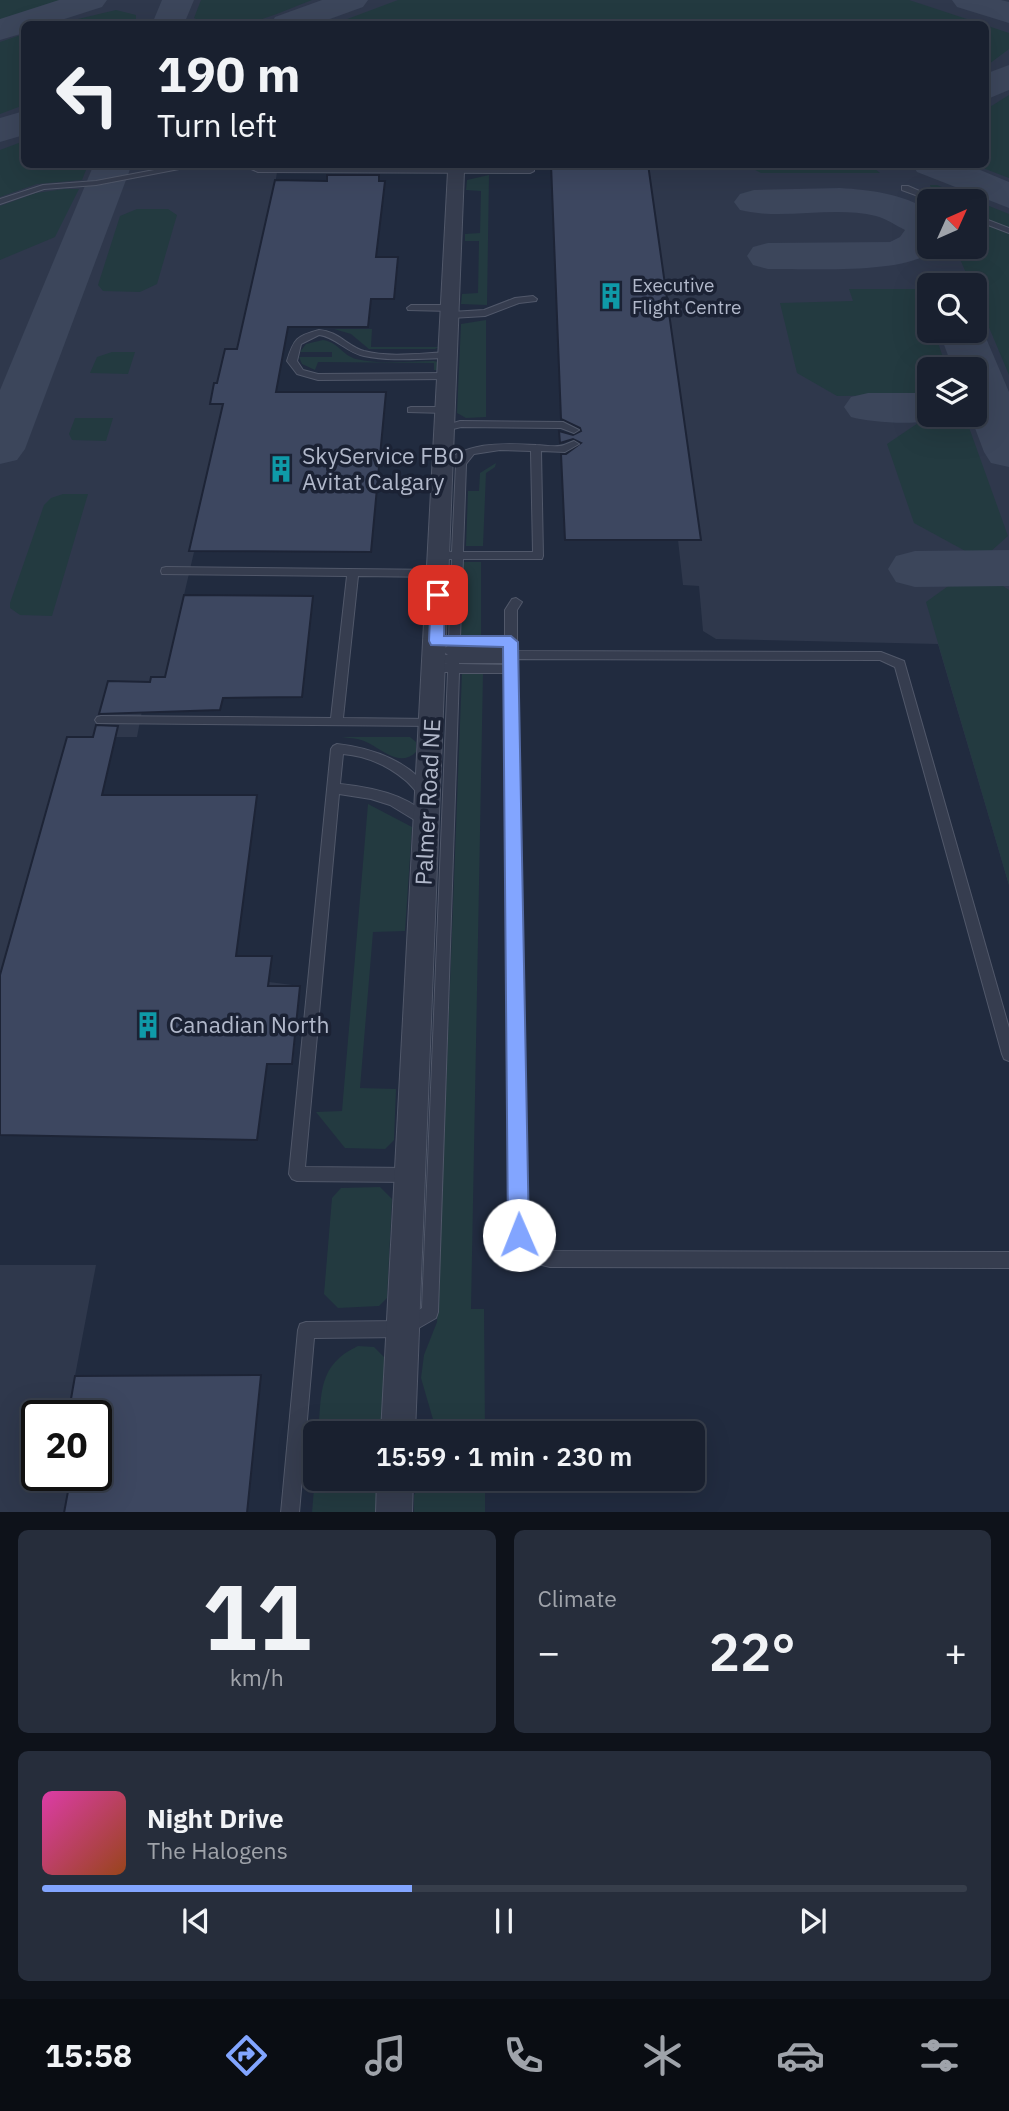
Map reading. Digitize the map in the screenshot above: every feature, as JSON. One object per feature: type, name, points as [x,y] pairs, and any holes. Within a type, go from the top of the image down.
[{"type":"street","name":"Palmer Road NE","points":[[399,1421],[410,1175],[430,998],[427,824],[432,723],[446,655],[443,469],[456,168]]},
{"type":"street","points":[[394,1512],[395,1491]]},
{"type":"lane","points":[[0,202],[43,187],[96,183],[180,168]]},
{"type":"lane","points":[[253,168],[390,168]]},
{"type":"lane","points":[[474,168],[530,171],[530,168]]},
{"type":"lane","points":[[905,188],[917,193]]},
{"type":"lane","points":[[987,222],[1009,231]]},
{"type":"lane","points":[[411,308],[485,313],[518,300],[533,299]]},
{"type":"lane","points":[[322,333],[335,336],[363,354],[448,365],[312,376],[300,372],[292,361],[297,343],[308,336],[322,333]]},
{"type":"lane","points":[[411,410],[455,425],[567,425],[573,430]]},
{"type":"lane","points":[[443,469],[455,458],[487,445],[492,435],[488,429],[475,424]]},
{"type":"lane","points":[[166,571],[354,572],[446,561],[538,556],[541,425]]},
{"type":"lane","points":[[446,561],[461,464],[473,452],[568,449],[574,444]]},
{"type":"lane","points":[[337,722],[354,572]]},
{"type":"lane","points":[[516,602],[510,610],[518,1224],[523,1244],[540,1257],[550,1259],[1009,1260]]},
{"type":"lane","points":[[446,655],[881,656],[900,664],[1009,1054]]},
{"type":"lane","points":[[446,655],[511,655]]},
{"type":"lane","points":[[289,1512],[306,1330],[403,1329],[430,1312],[430,998],[446,655]]},
{"type":"lane","points":[[101,720],[432,723]]},
{"type":"lane","points":[[410,1175],[297,1174],[337,749],[351,749],[378,757],[415,782],[428,796]]},
{"type":"lane","points":[[333,788],[357,790],[387,798],[408,807],[427,824]]},
{"type":"shaded area","points":[[0,0],[1009,0],[1009,885],[938,644],[716,639],[703,631],[699,586],[683,585],[678,540],[701,539],[648,168],[989,168],[989,21],[21,21],[21,168],[278,168],[274,191],[384,191],[370,304],[248,304],[237,349],[225,349],[234,359],[210,403],[261,404],[264,392],[386,392],[371,552],[194,552],[184,595],[313,596],[302,697],[223,698],[220,710],[142,711],[137,737],[115,737],[102,794],[257,795],[236,956],[272,956],[269,982],[300,986],[293,1064],[267,1064],[257,1140],[0,1135]]},
{"type":"shaded area","points":[[0,1265],[96,1265],[75,1376],[261,1375],[247,1512],[0,1512]]},
{"type":"green space","points":[[0,0],[65,0],[0,21]]},
{"type":"green space","points":[[201,0],[312,0],[254,21],[203,21],[194,18]]},
{"type":"green space","points":[[398,0],[909,0],[973,21],[342,21]]},
{"type":"green space","points":[[116,10],[136,15],[136,21],[70,21]]},
{"type":"green space","points":[[989,26],[1009,33],[1009,49],[989,64]]},
{"type":"green space","points":[[21,35],[21,106],[0,114],[0,42]]},
{"type":"green space","points":[[1009,95],[1009,178],[983,168],[989,168],[989,108]]},
{"type":"green space","points":[[21,142],[21,168],[87,168],[82,180],[37,184],[0,197],[0,150]]},
{"type":"green space","points":[[752,168],[874,168],[880,173],[761,173]]},
{"type":"green space","points":[[489,175],[487,305],[461,304],[462,294],[478,293],[479,241],[465,241],[465,234],[480,233],[481,191],[466,190],[467,180]]},
{"type":"green space","points":[[930,185],[947,189],[931,189]]},
{"type":"green space","points":[[79,189],[55,237],[0,260],[0,206],[36,193]]},
{"type":"green space","points":[[987,205],[1009,214],[1009,375],[987,323],[987,273],[966,273],[960,259],[987,259]]},
{"type":"green space","points":[[137,209],[168,209],[177,215],[157,284],[140,292],[103,291],[98,285],[120,216]]},
{"type":"green space","points":[[849,289],[917,289],[917,343],[938,343],[943,357],[917,357],[917,395],[837,396],[797,373],[780,303],[853,301]]},
{"type":"green space","points":[[486,320],[486,417],[466,418],[457,413],[461,324]]},
{"type":"green space","points":[[334,329],[372,329],[371,347],[439,347],[369,349],[351,334]]},
{"type":"green space","points":[[323,340],[333,343],[356,359],[385,362],[434,361],[438,362],[437,370],[434,370],[434,363],[318,362],[315,370],[302,364],[299,357],[332,357],[332,352],[300,352],[306,344]]},
{"type":"green space","points":[[112,352],[135,352],[128,374],[90,373],[97,357]]},
{"type":"green space","points":[[75,418],[113,418],[106,441],[72,440],[69,434]]},
{"type":"green space","points":[[917,424],[917,427],[969,427],[1008,536],[989,553],[969,553],[914,523],[887,444]]},
{"type":"green space","points":[[496,463],[495,467],[486,473],[483,546],[466,546],[468,491],[479,491],[480,473]]},
{"type":"green space","points":[[63,494],[88,494],[52,616],[20,615],[10,608],[10,603],[44,505],[51,498]]},
{"type":"green space","points":[[461,562],[481,562],[481,637],[461,637]]},
{"type":"green space","points":[[951,584],[1000,584],[1009,590],[1009,885],[926,602]]},
{"type":"green space","points":[[462,672],[483,673],[471,1309],[484,1309],[485,1421],[434,1421],[421,1378],[424,1355],[437,1322]]},
{"type":"green space","points":[[341,737],[410,737],[416,742],[416,752],[410,757],[396,758],[364,741]]},
{"type":"green space","points":[[368,804],[412,827],[405,931],[373,932],[360,1088],[396,1089],[394,1140],[385,1149],[345,1148],[316,1112],[342,1111]]},
{"type":"green space","points":[[380,1187],[392,1199],[387,1298],[379,1306],[338,1308],[324,1294],[332,1198],[341,1188]]},
{"type":"green space","points":[[358,1346],[374,1347],[386,1359],[383,1421],[319,1421],[324,1382],[335,1362]]},
{"type":"green space","points":[[314,1491],[378,1491],[377,1512],[312,1512]]},
{"type":"green space","points":[[416,1491],[485,1491],[485,1512],[414,1512]]},
{"type":"building","name":"Executive Flight Centre","points":[[551,168],[649,168],[701,540],[565,540],[561,454],[566,454],[581,443],[573,439],[560,443],[559,431],[573,435],[581,431],[561,419]]},
{"type":"building","points":[[327,175],[379,175],[379,181],[385,181],[376,257],[398,257],[394,299],[371,299],[368,327],[288,327],[276,392],[386,392],[371,552],[189,551],[223,404],[210,404],[214,383],[217,383],[225,349],[237,349],[275,180],[327,181]]},
{"type":"building","points":[[184,595],[313,596],[302,697],[223,698],[220,710],[99,714],[108,681],[150,682],[151,677],[165,677]]},
{"type":"building","points":[[96,725],[118,726],[102,795],[257,795],[236,956],[272,956],[268,986],[300,986],[292,1064],[267,1064],[257,1140],[0,1135],[0,975],[67,737],[93,737]]},
{"type":"building","points":[[261,1375],[247,1512],[64,1512],[68,1491],[112,1491],[112,1400],[71,1400],[75,1376]]},
{"type":"taxiway","points":[[27,21],[91,0]]},
{"type":"taxiway","points":[[169,21],[178,0]]},
{"type":"taxiway","points":[[295,21],[352,0]]},
{"type":"taxiway","points":[[968,0],[1009,13]]},
{"type":"taxiway","points":[[0,30],[21,23]]},
{"type":"taxiway","points":[[989,87],[1009,75]]},
{"type":"taxiway","points":[[0,131],[21,123]]},
{"type":"taxiway","points":[[0,449],[111,168]]},
{"type":"taxiway","points":[[941,168],[1009,196]]},
{"type":"taxiway","points":[[754,202],[863,202],[884,205],[917,220]]},
{"type":"taxiway","points":[[768,256],[896,254],[917,243]]},
{"type":"taxiway","points":[[966,343],[1009,452]]},
{"type":"taxiway","points":[[868,407],[917,407]]},
{"type":"taxiway","points":[[915,569],[1009,568]]},
{"type":"place","name":"Executive Flight Centre","points":[[611,296]]},
{"type":"place","name":"SkyService FBO Avitat Calgary","points":[[281,469]]},
{"type":"place","name":"Canadian North","points":[[148,1025]]},
{"type":"route","points":[[438,595],[436,641],[511,642],[519,1235]]}]
